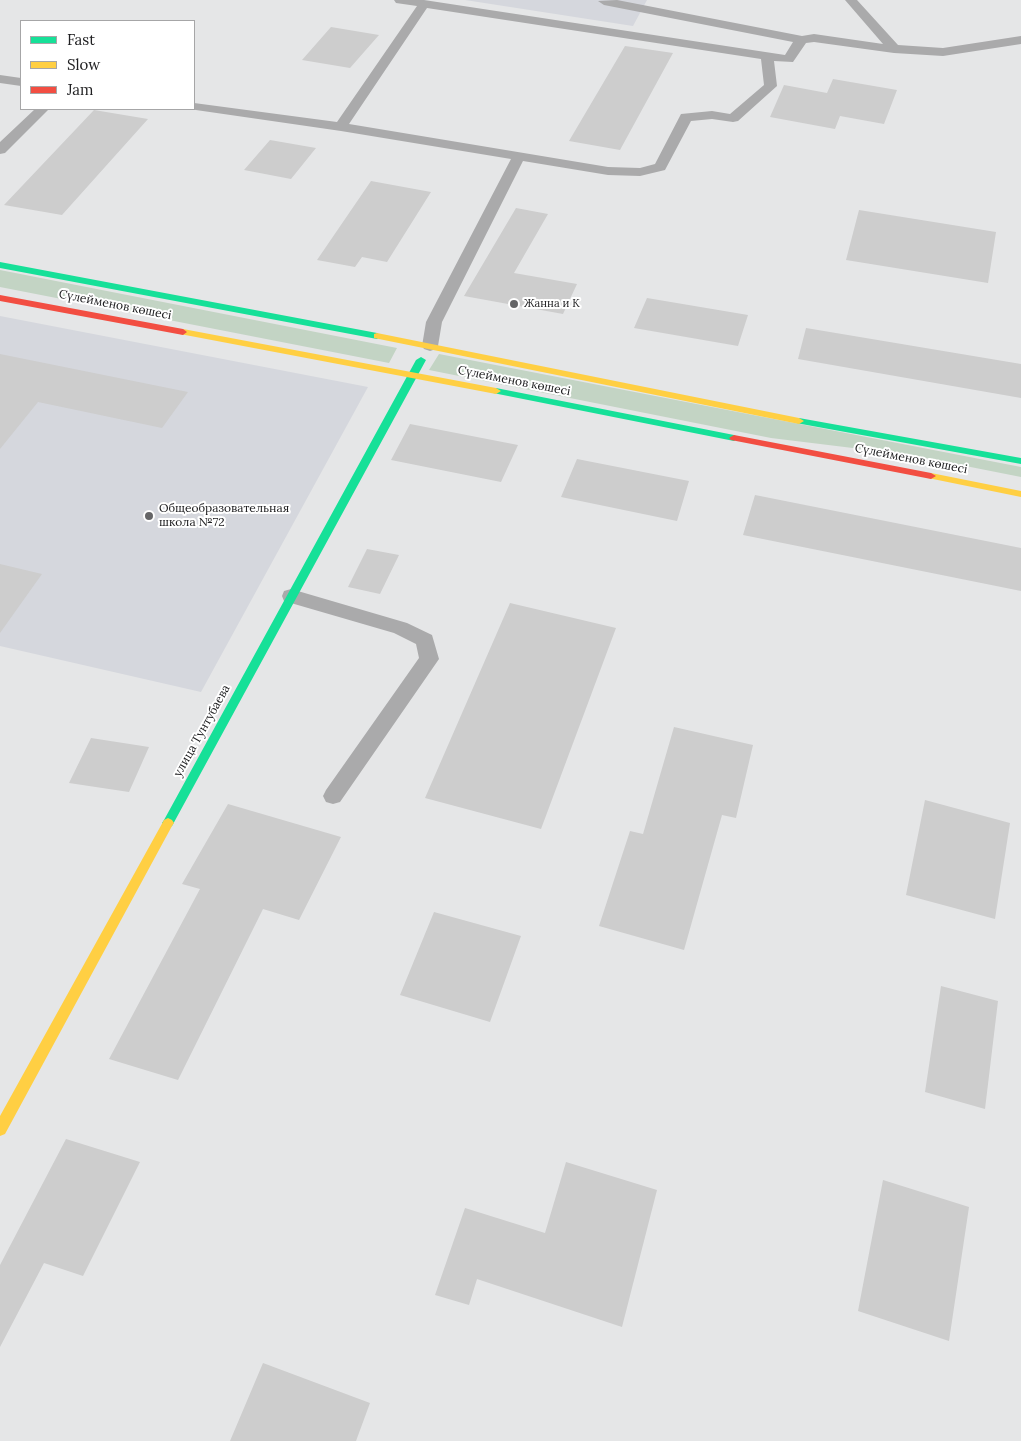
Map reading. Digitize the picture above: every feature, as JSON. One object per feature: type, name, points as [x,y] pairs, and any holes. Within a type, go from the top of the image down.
[{"type":"street","name":"Сүлейменов көшесі","points":[[0,265],[430,346],[759,414],[1021,461]]},
{"type":"street","name":"Сүлейменов көшесі","points":[[0,298],[412,375],[1021,494]]},
{"type":"street","name":"улица Тунтубаева","points":[[0,1129],[412,375],[430,346]]},
{"type":"lane","points":[[400,0],[789,59],[796,46],[802,40]]},
{"type":"lane","points":[[851,0],[894,49]]},
{"type":"lane","points":[[604,1],[802,40],[814,38],[894,49],[943,52],[1021,40]]},
{"type":"lane","points":[[341,127],[424,4]]},
{"type":"lane","points":[[195,107],[341,127],[608,170],[640,172],[660,167],[686,117],[712,116],[733,118],[771,86],[767,56]]},
{"type":"lane","points":[[0,79],[20,82]]},
{"type":"lane","points":[[0,150],[41,110]]},
{"type":"lane","points":[[430,346],[434,322],[519,156]]},
{"type":"lane","points":[[291,596],[400,628],[426,640],[429,659],[333,796]]},
{"type":"shaded area","points":[[465,0],[647,0],[633,26]]},
{"type":"shaded area","name":"Общеобразовательная школа №72","points":[[0,316],[368,387],[201,692],[0,646]]},
{"type":"green space","points":[[0,270],[397,348],[389,363],[0,287]]},
{"type":"green space","points":[[439,354],[1021,467],[1021,477],[910,455],[771,438],[429,370]]},
{"type":"building","points":[[331,27],[379,35],[350,68],[302,60]]},
{"type":"building","points":[[625,46],[673,53],[620,150],[569,141]]},
{"type":"building","points":[[833,79],[897,90],[884,124],[840,116],[835,129],[770,117],[784,85],[827,93]]},
{"type":"building","points":[[94,110],[148,119],[62,215],[4,205]]},
{"type":"building","points":[[270,140],[316,148],[291,179],[244,170]]},
{"type":"building","points":[[371,181],[431,192],[387,262],[362,257],[355,267],[317,260]]},
{"type":"building","points":[[516,208],[548,214],[514,273],[577,284],[563,314],[464,296]]},
{"type":"building","points":[[859,210],[996,232],[988,283],[846,260]]},
{"type":"building","points":[[647,298],[748,315],[738,346],[634,328]]},
{"type":"building","points":[[806,328],[1021,364],[1021,398],[798,359]]},
{"type":"building","points":[[0,354],[188,392],[162,428],[38,402],[0,449]]},
{"type":"building","points":[[410,424],[518,445],[501,482],[391,460]]},
{"type":"building","points":[[577,459],[689,481],[677,521],[561,497]]},
{"type":"building","points":[[755,495],[1021,548],[1021,591],[743,535]]},
{"type":"building","points":[[367,549],[399,555],[380,594],[348,587]]},
{"type":"building","points":[[0,564],[42,574],[0,633]]},
{"type":"building","points":[[510,603],[616,628],[541,829],[425,798]]},
{"type":"building","points":[[674,727],[753,745],[736,818],[722,815],[684,950],[599,926],[630,831],[643,834]]},
{"type":"building","points":[[91,738],[149,747],[129,792],[69,783]]},
{"type":"building","points":[[925,800],[1010,823],[995,919],[906,895]]},
{"type":"building","points":[[228,804],[341,837],[299,920],[263,909],[178,1080],[109,1059],[200,889],[182,884]]},
{"type":"building","points":[[434,912],[521,936],[490,1022],[400,995]]},
{"type":"building","points":[[941,986],[998,1001],[985,1109],[925,1092]]},
{"type":"building","points":[[66,1139],[140,1162],[83,1276],[44,1263],[0,1347],[0,1265]]},
{"type":"building","points":[[566,1162],[657,1190],[622,1327],[477,1279],[469,1305],[435,1295],[465,1208],[545,1233]]},
{"type":"building","points":[[883,1180],[969,1207],[949,1341],[858,1311]]},
{"type":"building","points":[[263,1363],[370,1403],[356,1441],[230,1441]]},
{"type":"traffic: fast","points":[[0,265],[377,336]]},
{"type":"traffic: fast","points":[[168,823],[421,360]]},
{"type":"traffic: fast","points":[[496,391],[734,438]]},
{"type":"traffic: fast","points":[[799,421],[1021,461]]},
{"type":"traffic: slow","points":[[183,332],[496,391]]},
{"type":"traffic: slow","points":[[377,336],[799,421]]},
{"type":"traffic: slow","points":[[931,476],[1021,494]]},
{"type":"traffic: slow","points":[[0,1129],[168,823]]},
{"type":"traffic: jam","points":[[0,298],[183,332]]},
{"type":"traffic: jam","points":[[734,438],[931,476]]},
{"type":"place","name":"Жанна и К","points":[[514,304]]},
{"type":"place","name":"Общеобразовательная школа №72","points":[[149,516]]}]
